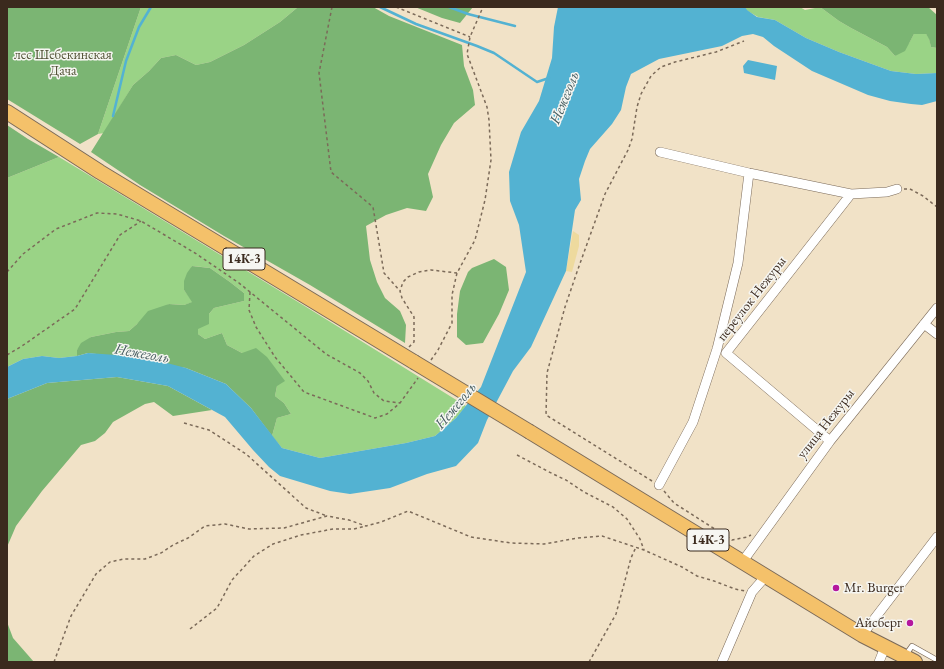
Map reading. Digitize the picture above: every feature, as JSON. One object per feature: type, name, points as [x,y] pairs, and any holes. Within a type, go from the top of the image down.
[{"type":"main road","name":"14К-3","points":[[7,112],[100,172],[409,358],[862,635],[910,659]]},
{"type":"street","points":[[660,152],[749,173],[851,194],[887,192],[897,189]]},
{"type":"street","name":"переулок Нежуры","points":[[659,485],[693,422],[717,349],[738,263],[749,173]]},
{"type":"street","name":"переулок Нежуры","points":[[830,441],[726,352],[851,194]]},
{"type":"street","name":"улица Нежуры","points":[[743,561],[830,441],[937,308]]},
{"type":"street","points":[[924,324],[937,334]]},
{"type":"street","points":[[717,349],[726,352]]},
{"type":"street","points":[[862,635],[937,537]]},
{"type":"street","points":[[722,662],[752,592],[766,576]]},
{"type":"street","points":[[879,662],[885,647]]},
{"type":"lane","points":[[910,659],[912,646],[937,660]]},
{"type":"path","points":[[332,7],[319,73],[331,172],[373,207],[384,273],[400,291],[402,298],[414,317],[414,342],[409,358]]},
{"type":"path","points":[[396,7],[470,37]]},
{"type":"path","points":[[430,361],[438,350],[452,323],[452,295],[457,273],[475,240],[486,200],[491,160],[489,120],[487,107],[467,54],[470,37],[483,7]]},
{"type":"path","points":[[744,41],[716,52],[660,67],[651,76],[641,94],[636,107],[632,139],[628,150],[605,194],[565,307],[546,374],[546,415],[659,485],[674,503],[732,540],[747,538],[757,531],[763,533]]},
{"type":"path","points":[[897,189],[910,189],[923,196],[937,207]]},
{"type":"path","points":[[7,272],[23,254],[56,229],[77,221],[97,214],[117,214],[141,221],[240,283],[326,354],[360,373],[368,381],[374,393],[384,401],[400,403]]},
{"type":"path","points":[[7,355],[75,309],[120,235],[141,221]]},
{"type":"path","points":[[400,291],[408,277],[419,272],[431,270],[457,273]]},
{"type":"path","points":[[250,292],[249,310],[256,327],[274,357],[304,392],[375,418],[387,414],[400,403],[418,377]]},
{"type":"path","points":[[184,423],[209,430],[246,454],[306,508],[327,516],[349,520],[366,526]]},
{"type":"path","points":[[517,455],[566,480],[584,492],[613,507],[627,519],[640,539],[644,550]]},
{"type":"path","points":[[190,629],[217,608],[232,580],[254,556],[273,544],[301,535],[333,529],[354,529],[381,522],[408,511],[471,537],[544,544],[602,536],[644,550],[682,567],[697,576],[735,589],[752,592]]},
{"type":"path","points":[[54,662],[71,616],[96,574],[110,562],[124,559],[145,559],[156,555],[188,538],[205,526],[225,524],[250,529],[284,528],[327,516]]},
{"type":"path","points":[[589,662],[616,614],[631,558],[636,547]]},
{"type":"green space","name":"лес Шебекинская Дача","points":[[7,7],[141,7],[98,134],[80,144],[7,99]]},
{"type":"green space","points":[[141,7],[298,7],[280,22],[244,45],[210,62],[196,65],[176,55],[161,58],[133,85],[104,133],[98,134]]},
{"type":"green space","points":[[298,7],[373,7],[389,16],[462,45],[464,66],[473,90],[475,105],[454,123],[441,145],[428,174],[433,197],[426,211],[407,208],[386,215],[366,226],[370,260],[377,282],[385,298],[400,311],[406,325],[405,343],[140,185],[91,152],[133,85],[161,58],[176,55],[196,65],[210,62],[244,45],[280,22]]},
{"type":"green space","points":[[415,7],[473,7],[460,23],[442,18]]},
{"type":"green space","points":[[745,7],[800,7],[805,10],[820,7],[839,21],[887,47],[895,56],[909,43],[914,34],[926,34],[929,38],[931,47],[937,48],[937,73],[916,74],[891,71],[806,38],[775,20],[758,17],[746,10]]},
{"type":"green space","points":[[820,7],[928,7],[937,15],[937,48],[931,47],[926,34],[914,34],[905,51],[895,56],[887,47],[839,21]]},
{"type":"green space","points":[[7,125],[28,139],[59,157],[7,178]]},
{"type":"green space","points":[[59,157],[466,406],[456,418],[435,436],[406,443],[320,458],[282,448],[272,436],[277,418],[291,414],[284,403],[275,396],[277,386],[242,353],[227,345],[222,333],[205,339],[198,334],[197,329],[214,308],[244,301],[244,293],[210,268],[192,266],[184,290],[193,302],[184,305],[169,304],[137,324],[129,331],[91,337],[77,350],[77,356],[59,358],[42,356],[23,359],[7,367],[7,178]]},
{"type":"green space","points":[[494,259],[506,267],[509,290],[499,314],[483,343],[466,345],[457,337],[457,314],[460,291],[468,272],[472,268]]},
{"type":"green space","points":[[192,266],[210,268],[244,293],[244,301],[214,308],[209,314],[209,324],[198,329],[198,334],[205,339],[222,333],[227,345],[242,353],[256,348],[267,357],[285,381],[277,386],[275,396],[284,403],[291,414],[277,418],[272,436],[251,408],[226,384],[186,368],[88,353],[77,356],[77,350],[81,343],[91,337],[129,331],[148,311],[169,304],[184,305],[192,302],[184,290],[184,281]]},
{"type":"green space","points":[[117,377],[168,386],[212,410],[173,416],[154,402],[145,404],[113,422],[105,433],[95,441],[81,445],[42,491],[16,526],[7,547],[7,399],[47,383]]},
{"type":"green space","points":[[7,622],[13,638],[34,662],[7,662]]},
{"type":"sand","points":[[573,231],[579,235],[579,246],[572,272],[566,271]]},
{"type":"water","name":"Нежеголь","points":[[558,7],[745,7],[757,17],[775,20],[806,38],[891,71],[916,74],[937,73],[937,101],[922,105],[890,101],[868,95],[812,71],[763,37],[753,34],[742,36],[722,46],[659,59],[631,74],[626,87],[621,110],[612,124],[590,149],[579,179],[581,200],[575,210],[566,271],[531,347],[513,371],[487,420],[478,443],[456,466],[427,474],[390,488],[350,494],[330,491],[280,476],[253,450],[225,417],[168,386],[117,377],[47,383],[7,399],[7,367],[23,359],[42,356],[59,358],[88,353],[144,357],[186,368],[226,384],[251,408],[282,448],[320,458],[406,443],[435,436],[456,418],[481,387],[526,272],[519,225],[510,201],[509,172],[521,132],[539,101],[552,58],[554,27]]},
{"type":"water","points":[[748,60],[777,66],[775,80],[744,73],[743,66]]},
{"type":"waterway","points":[[113,116],[126,61],[139,27],[151,7]]},
{"type":"waterway","points":[[380,7],[416,24],[494,53],[537,82],[549,78]]},
{"type":"waterway","points":[[449,7],[468,14],[515,26]]},
{"type":"place","name":"Mr. Burger","points":[[836,588]]},
{"type":"place","name":"Айсберг","points":[[910,623]]}]
